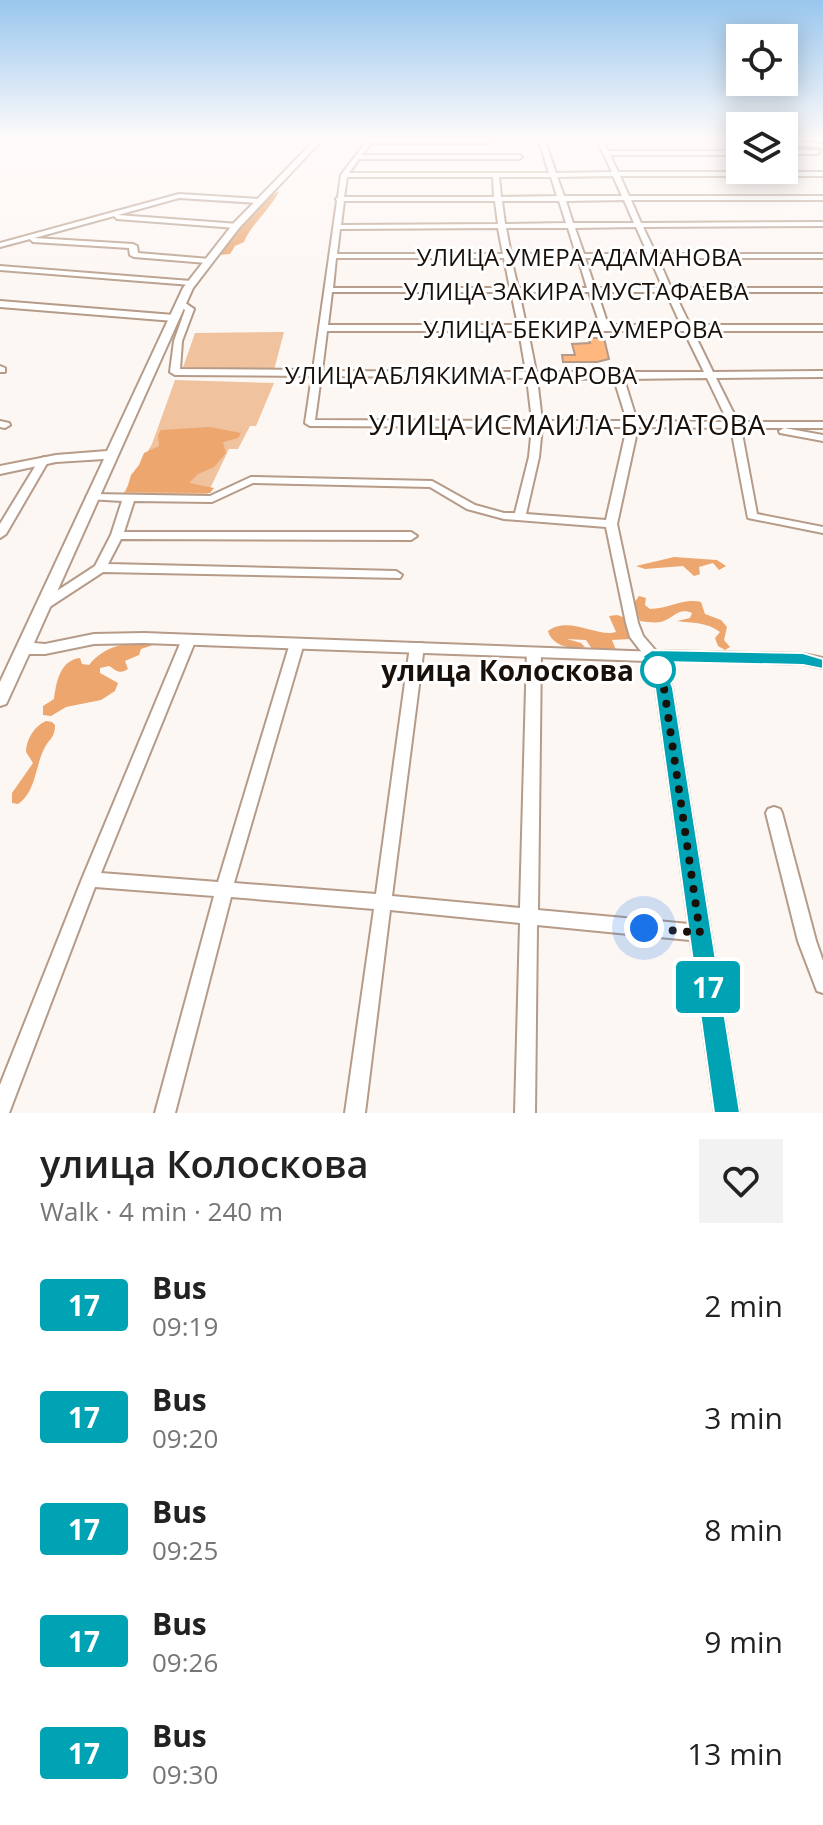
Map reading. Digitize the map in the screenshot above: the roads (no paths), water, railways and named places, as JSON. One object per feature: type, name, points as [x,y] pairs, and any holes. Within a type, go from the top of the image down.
[{"type":"main road","points":[[0,700],[191,283],[269,190]]},
{"type":"main road","points":[[0,470],[82,453],[113,455]]},
{"type":"main road","points":[[24,648],[56,648],[108,638],[189,639],[652,656],[664,688],[727,1113]]},
{"type":"street","points":[[318,374],[339,227],[341,190]]},
{"type":"street","points":[[497,190],[500,225],[531,375],[537,425],[520,518]]},
{"type":"street","points":[[559,190],[605,328]]},
{"type":"street","points":[[624,190],[668,289],[738,432],[752,516],[823,530]]},
{"type":"street","points":[[0,245],[179,196],[258,201]]},
{"type":"street","points":[[339,199],[823,198]]},
{"type":"street","points":[[106,216],[236,226]]},
{"type":"street","points":[[339,227],[823,224]]},
{"type":"street","points":[[22,239],[133,246],[134,255],[207,261]]},
{"type":"street","name":"УЛИЦА УМЕРА АДАМАНОВА","points":[[335,256],[823,256]]},
{"type":"street","points":[[0,268],[191,283]]},
{"type":"street","name":"УЛИЦА ЗАКИРА МУСТАФАЕВА","points":[[329,290],[823,290]]},
{"type":"street","name":"УЛИЦА АБЛЯКИМА ГАФАРОВА","points":[[181,303],[190,309],[178,341],[175,372],[618,376],[823,374]]},
{"type":"street","points":[[0,304],[174,318]]},
{"type":"street","name":"УЛИЦА БЕКИРА УМЕРОВА","points":[[323,328],[823,328]]},
{"type":"street","name":"УЛИЦА ИСМАИЛА БУЛАТОВА","points":[[318,374],[310,423],[823,425]]},
{"type":"street","points":[[618,376],[633,425],[611,524],[637,637],[652,656],[803,659],[823,663]]},
{"type":"street","points":[[757,425],[823,438]]},
{"type":"street","points":[[0,534],[44,460]]},
{"type":"street","points":[[92,497],[212,499],[251,480],[432,484],[471,507],[520,518],[611,524]]},
{"type":"street","points":[[44,605],[100,568],[117,535],[129,498]]},
{"type":"street","points":[[117,535],[411,536]]},
{"type":"street","points":[[100,568],[396,575]]},
{"type":"street","points":[[0,1110],[90,879],[189,639]]},
{"type":"street","points":[[165,1113],[224,890],[297,643]]},
{"type":"street","points":[[355,1113],[417,646]]},
{"type":"street","points":[[525,1113],[534,651]]},
{"type":"street","points":[[774,813],[807,941],[823,985]]},
{"type":"street","points":[[90,879],[383,902],[700,933]]},
{"type":"place","name":"улица Колоскова","points":[[658,670]]}]
